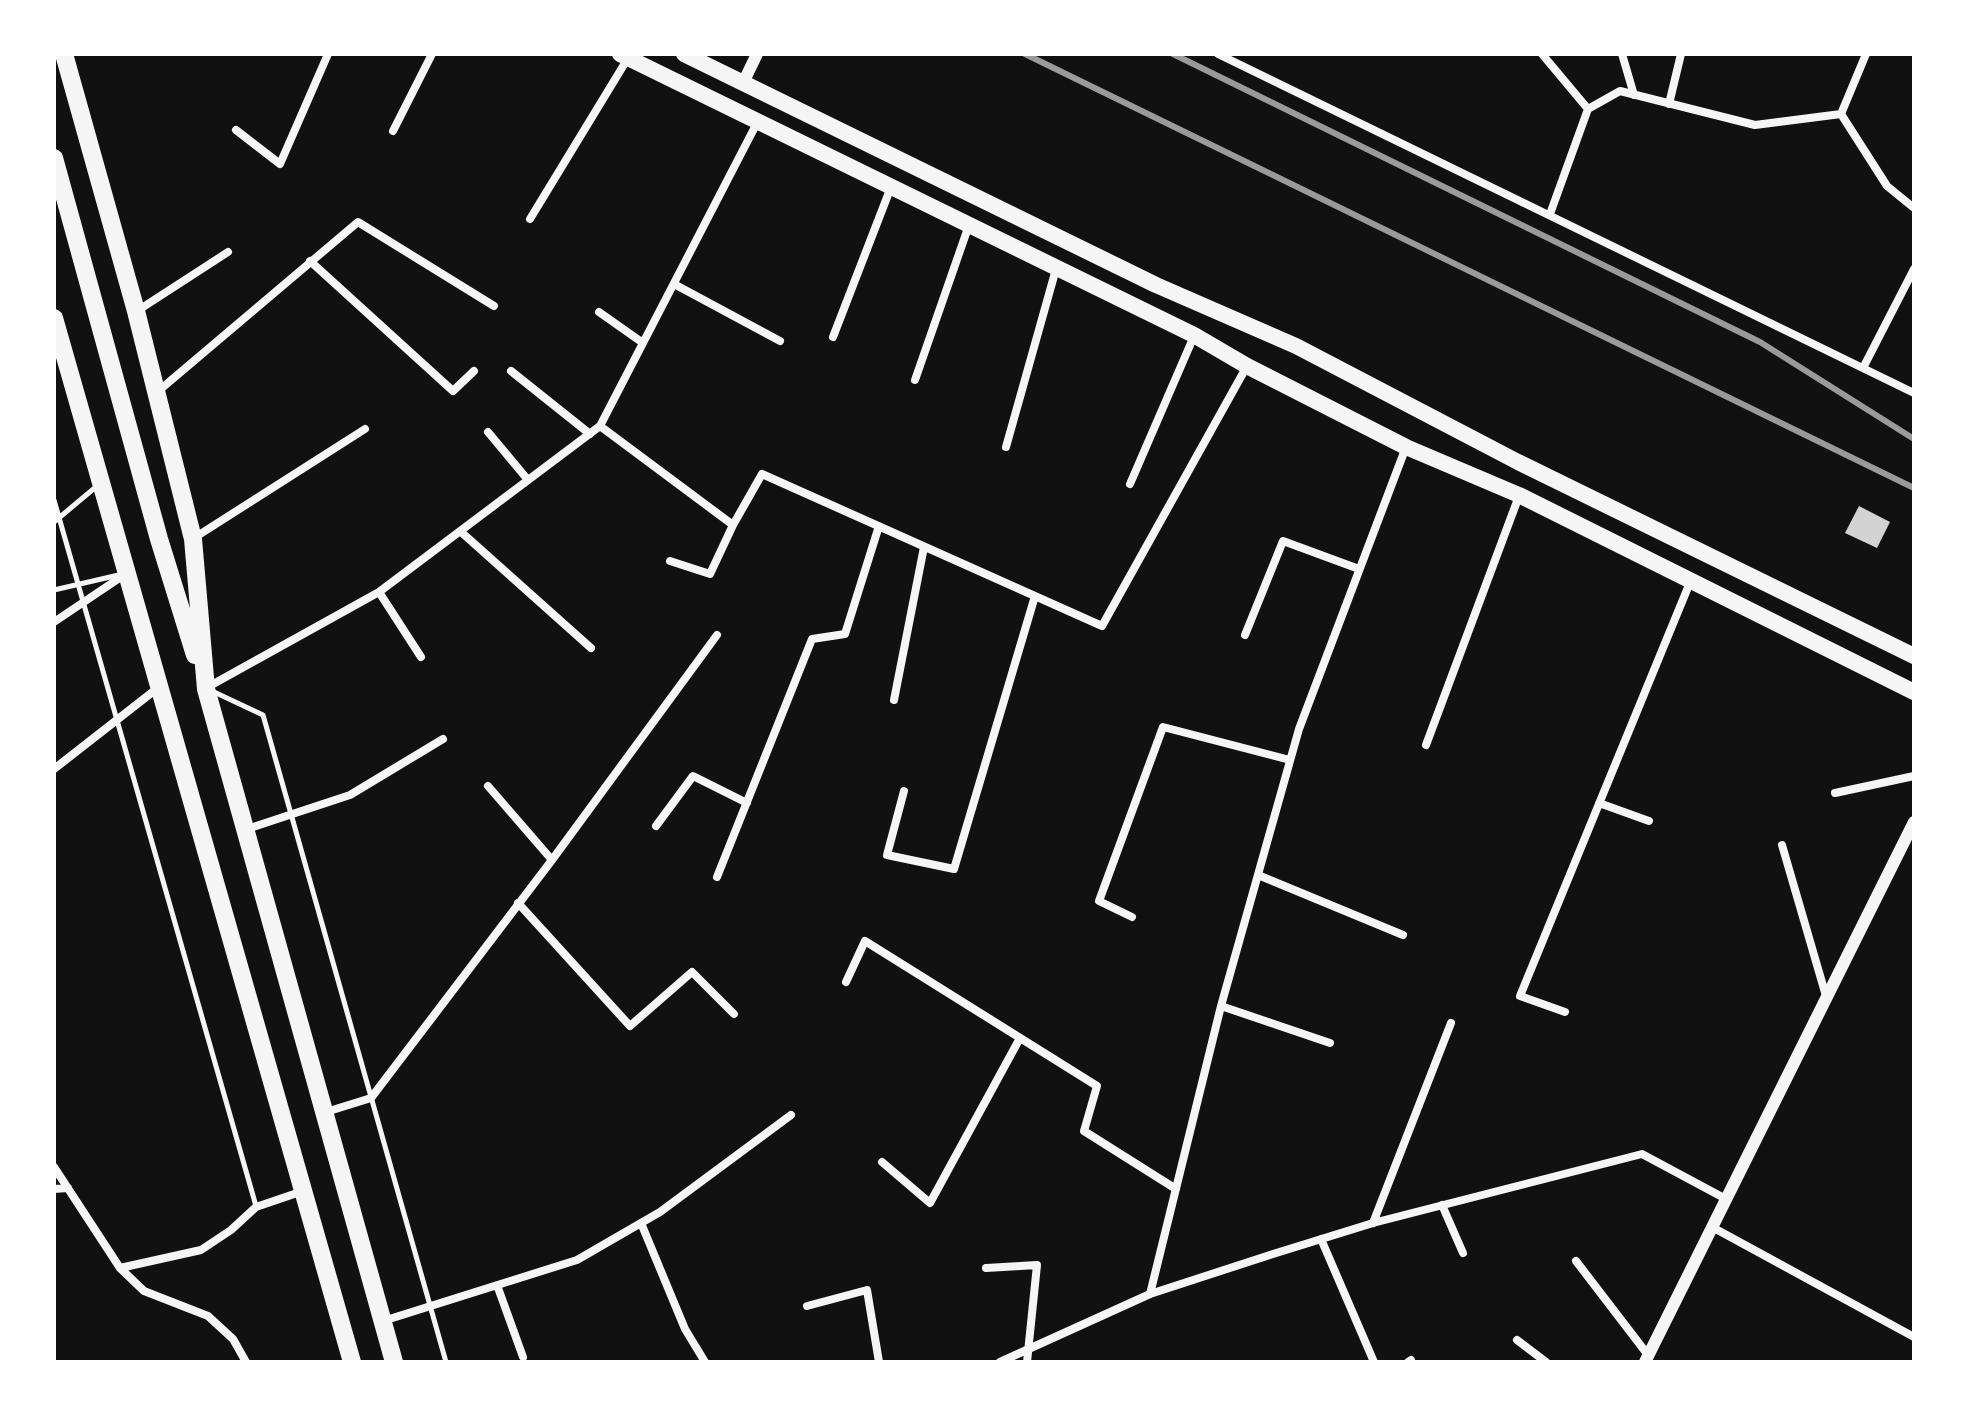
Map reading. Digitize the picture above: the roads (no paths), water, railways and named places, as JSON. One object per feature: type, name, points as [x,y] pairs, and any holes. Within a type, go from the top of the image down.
[{"type":"highway","points":[[64,54],[136,311],[193,539],[206,689]]},
{"type":"highway","points":[[54,158],[159,539],[206,689],[394,1362]]},
{"type":"highway","points":[[54,318],[352,1362]]},
{"type":"main road","points":[[684,54],[1156,285],[1296,346],[1518,462],[1914,656]]},
{"type":"main road","points":[[624,56],[1194,335],[1247,366],[1406,447],[1519,495],[1914,692]]},
{"type":"street","points":[[236,130],[280,164],[328,54]]},
{"type":"street","points":[[393,131],[432,54]]},
{"type":"street","points":[[743,83],[757,54]]},
{"type":"street","points":[[1542,54],[1588,109]]},
{"type":"street","points":[[1622,54],[1634,95]]},
{"type":"street","points":[[1669,104],[1681,54]]},
{"type":"street","points":[[1841,114],[1866,54]]},
{"type":"street","points":[[1225,55],[1914,393]]},
{"type":"street","points":[[530,219],[624,56]]},
{"type":"street","points":[[1550,214],[1588,109],[1620,91],[1755,125],[1841,114]]},
{"type":"street","points":[[1841,114],[1887,186],[1914,208]]},
{"type":"street","points":[[206,689],[379,592],[600,426],[758,121]]},
{"type":"street","points":[[833,337],[892,187]]},
{"type":"street","points":[[156,393],[358,222],[494,306]]},
{"type":"street","points":[[915,380],[969,225]]},
{"type":"street","points":[[136,311],[228,252]]},
{"type":"street","points":[[310,261],[453,391],[474,371]]},
{"type":"street","points":[[1006,447],[1057,268]]},
{"type":"street","points":[[1863,368],[1914,269]]},
{"type":"street","points":[[674,284],[780,341]]},
{"type":"street","points":[[599,312],[643,343]]},
{"type":"street","points":[[1130,484],[1194,335]]},
{"type":"street","points":[[670,561],[710,574],[762,474],[1102,626],[1247,366]]},
{"type":"street","points":[[511,371],[590,434]]},
{"type":"street","points":[[600,426],[733,525]]},
{"type":"street","points":[[193,539],[365,429]]},
{"type":"street","points":[[488,432],[528,480]]},
{"type":"street","points":[[1150,1294],[1221,1006],[1290,760],[1406,447]]},
{"type":"street","points":[[1426,745],[1519,495]]},
{"type":"street","points":[[717,877],[812,639],[845,634],[879,526]]},
{"type":"street","points":[[460,531],[591,648]]},
{"type":"street","points":[[1245,635],[1283,541],[1359,569]]},
{"type":"street","points":[[894,700],[924,547]]},
{"type":"street","points":[[54,622],[128,573]]},
{"type":"street","points":[[1565,1012],[1520,996],[1691,579]]},
{"type":"street","points":[[379,592],[421,657]]},
{"type":"street","points":[[904,791],[887,855],[954,869],[1035,596]]},
{"type":"street","points":[[325,1112],[371,1098],[552,860],[717,635]]},
{"type":"street","points":[[54,769],[160,686]]},
{"type":"street","points":[[1132,917],[1099,901],[1163,727],[1290,760]]},
{"type":"street","points":[[243,830],[350,795],[443,739]]},
{"type":"street","points":[[656,826],[693,776],[747,803]]},
{"type":"street","points":[[1835,793],[1914,776]]},
{"type":"street","points":[[488,786],[552,860]]},
{"type":"street","points":[[1599,803],[1649,821]]},
{"type":"street","points":[[1576,1261],[1647,1359],[1914,822]]},
{"type":"street","points":[[1782,845],[1826,996]]},
{"type":"street","points":[[1258,875],[1403,935]]},
{"type":"street","points":[[518,903],[630,1026],[692,972],[734,1014]]},
{"type":"street","points":[[846,982],[865,941],[1097,1086],[1084,1131],[1176,1189]]},
{"type":"street","points":[[1221,1006],[1330,1043]]},
{"type":"street","points":[[1373,1223],[1451,1023]]},
{"type":"street","points":[[882,1162],[930,1203],[1020,1038]]},
{"type":"street","points":[[382,1321],[577,1260],[641,1223],[791,1115]]},
{"type":"street","points":[[1000,1362],[1150,1294],[1373,1223],[1642,1154],[1726,1199]]},
{"type":"street","points":[[54,1167],[120,1268],[144,1291],[208,1316],[233,1339],[246,1362]]},
{"type":"street","points":[[54,1189],[68,1188]]},
{"type":"street","points":[[120,1268],[201,1250],[231,1230],[256,1207],[303,1191]]},
{"type":"street","points":[[1442,1205],[1463,1253]]},
{"type":"street","points":[[641,1223],[685,1329],[705,1362]]},
{"type":"street","points":[[1712,1227],[1914,1337]]},
{"type":"street","points":[[1321,1239],[1374,1362]]},
{"type":"street","points":[[986,1268],[1037,1265],[1027,1362]]},
{"type":"street","points":[[497,1285],[523,1357]]},
{"type":"street","points":[[807,1306],[867,1290],[879,1362]]},
{"type":"street","points":[[1517,1340],[1546,1362]]},
{"type":"lane","points":[[57,520],[101,483]]},
{"type":"lane","points":[[54,500],[57,520],[119,718],[256,1207]]},
{"type":"lane","points":[[54,590],[128,573]]},
{"type":"lane","points":[[206,689],[263,715],[446,1362]]},
{"type":"railway","points":[[1025,54],[1914,488]]},
{"type":"railway","points":[[1173,54],[1760,342],[1914,439]]}]
